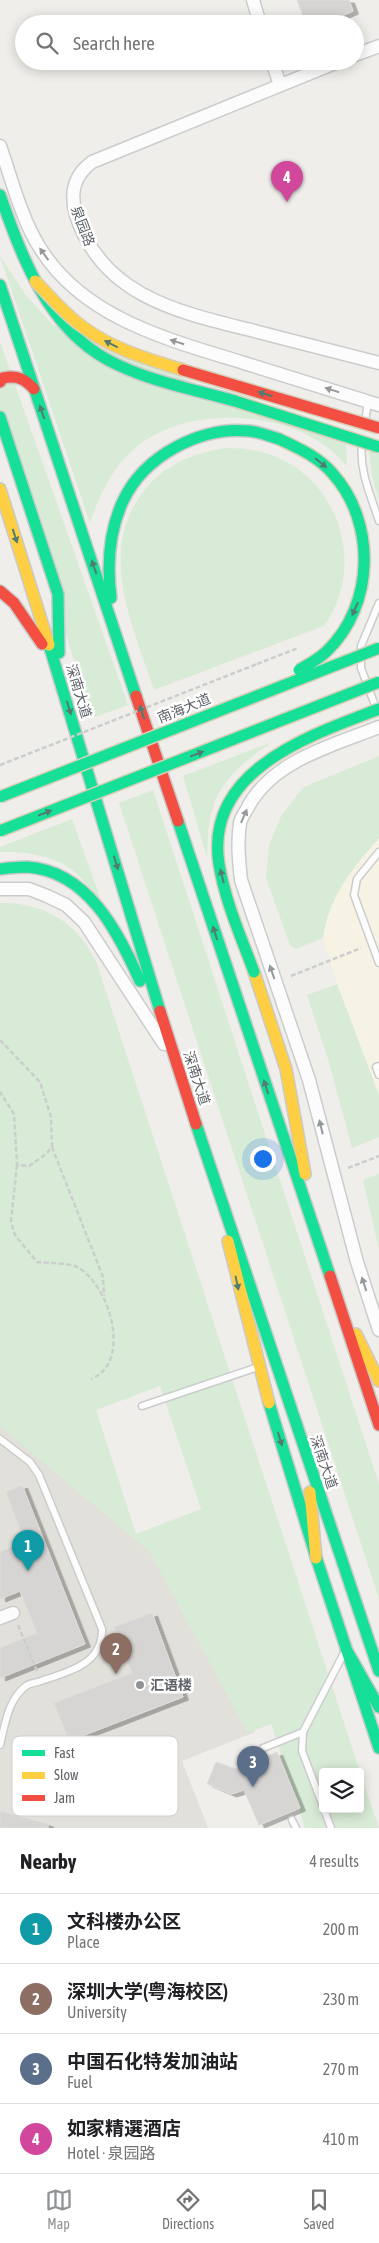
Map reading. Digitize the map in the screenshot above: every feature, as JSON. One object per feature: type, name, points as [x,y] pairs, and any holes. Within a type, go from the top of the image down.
[{"type":"main road","points":[[0,195],[14,236],[35,280],[57,315],[83,343],[106,359],[129,370],[379,447]]},
{"type":"main road","points":[[35,280],[82,327],[110,344],[141,357],[379,428]]},
{"type":"main road","points":[[0,285],[379,1425]]},
{"type":"main road","points":[[0,382],[3,378],[14,375],[23,378],[34,389]]},
{"type":"main road","points":[[0,417],[58,594],[59,675]]},
{"type":"main road","points":[[115,629],[110,589],[112,545],[116,519],[124,498],[139,476],[165,454],[187,442],[218,432],[247,431],[279,438],[318,460],[335,475],[351,497],[361,522],[366,548],[364,577],[358,606],[345,629],[329,650],[299,670],[235,703]]},
{"type":"main road","name":"深南大道","points":[[0,490],[59,675],[176,1062],[215,1184],[379,1671]]},
{"type":"main road","points":[[0,591],[14,603],[34,631],[59,675]]},
{"type":"main road","name":"南海大道","points":[[0,797],[235,703],[379,648]]},
{"type":"main road","points":[[352,692],[379,674]]},
{"type":"main road","points":[[0,831],[379,682]]},
{"type":"main road","points":[[316,1240],[286,1069],[226,892],[219,863],[218,836],[226,810],[237,790],[254,769],[273,754],[303,739],[379,709]]},
{"type":"main road","points":[[0,869],[18,866],[36,867],[70,880],[84,892],[114,926],[176,1062]]},
{"type":"main road","points":[[215,1184],[243,1313],[316,1558],[379,1748]]},
{"type":"main road","points":[[331,1283],[379,1381]]},
{"type":"main road","points":[[307,1457],[316,1558]]},
{"type":"main road","points":[[346,1649],[379,1707]]},
{"type":"street","points":[[253,0],[257,15]]},
{"type":"street","points":[[364,52],[379,46]]},
{"type":"street","points":[[275,70],[280,85]]},
{"type":"street","name":"泉园路","points":[[318,70],[92,162],[79,174],[74,182],[72,193],[77,216],[90,247],[101,261],[127,285],[152,300],[191,315],[379,363]]},
{"type":"street","points":[[0,146],[26,222],[40,248],[58,272],[82,294],[118,318],[160,337],[373,403]]},
{"type":"street","points":[[379,727],[303,758],[272,776],[255,794],[240,821],[237,851],[241,880],[309,1080],[354,1253],[379,1330]]},
{"type":"street","points":[[0,889],[28,889],[47,896],[66,906],[84,922],[176,1062]]},
{"type":"street","points":[[0,1618],[13,1613]]},
{"type":"lane","points":[[373,403],[361,458],[365,480],[379,521]]},
{"type":"lane","points":[[379,603],[361,646],[361,668],[379,716]]},
{"type":"lane","points":[[379,852],[357,879],[354,886],[357,905],[379,963]]},
{"type":"lane","points":[[379,1066],[376,1068],[379,1075]]},
{"type":"lane","points":[[142,1406],[259,1366]]},
{"type":"lane","points":[[0,1439],[30,1462],[39,1475],[102,1629],[103,1640],[99,1651],[89,1662],[28,1685],[18,1694],[10,1708],[0,1745]]},
{"type":"lane","points":[[319,1797],[302,1751],[303,1732],[346,1649]]},
{"type":"lane","points":[[263,1748],[303,1732]]},
{"type":"lane","points":[[325,1813],[331,1828]]},
{"type":"lane","points":[[292,1820],[296,1828]]},
{"type":"path","points":[[0,765],[306,646]]},
{"type":"path","points":[[291,976],[372,944]]},
{"type":"path","points":[[0,1040],[40,1082],[51,1117],[52,1147],[103,1278],[104,1298]]},
{"type":"path","points":[[0,1092],[14,1114],[17,1165],[11,1221],[15,1235],[37,1262],[74,1266],[90,1277],[101,1289],[104,1298],[114,1330],[113,1346],[107,1364],[99,1376],[92,1379]]},
{"type":"path","points":[[17,1165],[29,1166],[46,1154],[52,1147]]},
{"type":"path","points":[[348,1168],[379,1156]]},
{"type":"path","points":[[13,1613],[41,1681]]},
{"type":"shaded area","points":[[379,838],[379,1095],[337,984],[323,938],[325,922],[333,898],[347,876]]},
{"type":"shaded area","points":[[0,1424],[140,1539],[209,1616],[255,1732],[182,1761],[208,1828],[0,1828]]},
{"type":"green space","points":[[0,256],[25,294],[53,325],[346,444],[347,466],[321,443],[301,432],[277,424],[252,419],[226,418],[201,420],[176,426],[153,436],[134,449],[119,465],[107,483],[90,523]]},
{"type":"green space","points":[[0,342],[128,705],[93,718],[0,432]]},
{"type":"green space","points":[[227,448],[252,450],[276,457],[299,470],[317,487],[331,507],[340,530],[344,555],[343,579],[336,603],[324,626],[154,690],[128,613],[121,561],[123,535],[131,511],[147,487],[164,471],[183,460],[204,452]]},
{"type":"green space","points":[[379,451],[379,500],[372,476],[369,452]]},
{"type":"green space","points":[[272,742],[235,771],[221,789],[210,816],[207,857],[183,776]]},
{"type":"green space","points":[[379,756],[379,838],[351,872],[336,896],[330,909],[323,938],[296,949],[290,945],[266,878],[269,845],[282,814],[304,787]]},
{"type":"green space","points":[[153,790],[379,1484],[379,1599],[119,803]]},
{"type":"green space","points":[[72,819],[101,900],[77,874],[61,863],[35,855],[0,852],[0,847]]},
{"type":"green space","points":[[0,903],[31,906],[58,918],[70,926],[80,937],[97,964],[359,1768],[319,1768],[319,1813],[364,1813],[364,1784],[379,1828],[305,1828],[271,1724],[248,1733],[149,1551],[0,1426]],"holes":[[[160,1386],[201,1509],[136,1534],[96,1410]]]},
{"type":"green space","points":[[337,984],[379,1095],[379,1137],[352,1148],[329,1062],[307,995]]},
{"type":"green space","points":[[379,1174],[379,1249],[363,1180]]},
{"type":"building","points":[[297,0],[349,0],[353,11],[344,15],[303,15]]},
{"type":"building","points":[[22,1485],[85,1644],[0,1678],[0,1648],[37,1633],[20,1591],[0,1599],[0,1552],[25,1542],[6,1492]]},
{"type":"building","name":"汇语楼","points":[[152,1613],[183,1697],[82,1736],[67,1736],[54,1703],[132,1673],[114,1627]]},
{"type":"building","points":[[277,1752],[300,1808],[259,1825],[244,1790],[231,1794],[207,1784],[216,1762],[236,1769]]},
{"type":"building","points":[[0,1811],[12,1814],[12,1816],[48,1824],[48,1828],[0,1828]]},
{"type":"traffic: fast","points":[[0,195],[28,266],[39,288],[68,329],[87,346],[108,360],[138,374],[235,401]]},
{"type":"traffic: fast","points":[[0,285],[136,696]]},
{"type":"traffic: fast","points":[[235,401],[379,447]]},
{"type":"traffic: fast","points":[[0,417],[58,594],[59,653]]},
{"type":"traffic: fast","points":[[111,598],[109,561],[112,536],[118,512],[132,485],[145,470],[176,447],[193,439],[212,434],[230,431],[249,431],[279,439]]},
{"type":"traffic: fast","points":[[279,439],[315,458],[333,474],[347,493],[357,515],[363,539],[364,563],[361,587],[354,611],[343,632],[327,651],[299,670]]},
{"type":"traffic: fast","points":[[49,645],[160,1011]]},
{"type":"traffic: fast","points":[[0,797],[379,648]]},
{"type":"traffic: fast","points":[[0,831],[379,682]]},
{"type":"traffic: fast","points":[[254,972],[229,905],[219,864],[219,831],[228,804],[245,781],[268,761],[323,731],[379,709]]},
{"type":"traffic: fast","points":[[178,821],[330,1276]]},
{"type":"traffic: fast","points":[[0,869],[27,867],[48,871],[67,880],[84,892],[111,924],[140,981]]},
{"type":"traffic: fast","points":[[196,1124],[379,1671]]},
{"type":"traffic: fast","points":[[269,1403],[317,1560],[379,1748]]},
{"type":"traffic: fast","points":[[346,1649],[379,1707]]},
{"type":"traffic: slow","points":[[35,281],[70,317],[94,335],[131,353],[183,370]]},
{"type":"traffic: slow","points":[[0,489],[49,645]]},
{"type":"traffic: slow","points":[[254,972],[286,1069],[305,1174]]},
{"type":"traffic: slow","points":[[228,1241],[269,1403]]},
{"type":"traffic: slow","points":[[356,1334],[379,1381]]},
{"type":"traffic: slow","points":[[310,1492],[316,1558]]},
{"type":"traffic: jam","points":[[183,370],[379,428]]},
{"type":"traffic: jam","points":[[0,382],[3,378],[17,378],[24,380],[34,389]]},
{"type":"traffic: jam","points":[[0,591],[14,603],[42,644]]},
{"type":"traffic: jam","points":[[136,696],[178,821]]},
{"type":"traffic: jam","points":[[160,1011],[196,1124]]},
{"type":"traffic: jam","points":[[330,1276],[379,1425]]},
{"type":"place","name":"如家精選酒店","points":[[287,202]]},
{"type":"place","name":"文科楼办公区","points":[[28,1571]]},
{"type":"place","name":"深圳大学(粤海校区)","points":[[116,1674]]},
{"type":"place","name":"汇语楼","points":[[140,1685]]},
{"type":"place","name":"中国石化特发加油站","points":[[253,1787]]}]
